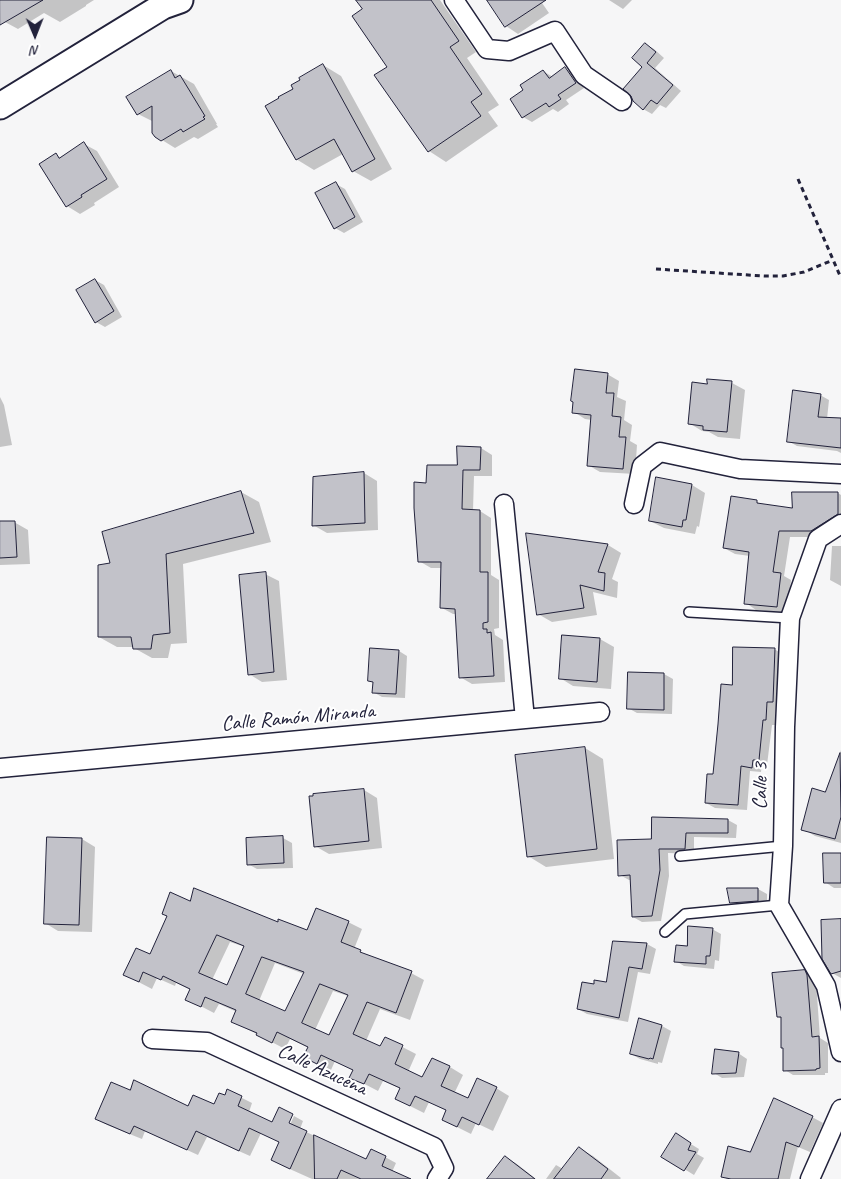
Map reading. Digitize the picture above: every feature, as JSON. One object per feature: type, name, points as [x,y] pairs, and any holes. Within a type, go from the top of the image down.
[{"type":"street","points":[[454,0],[487,49],[509,51],[555,31],[584,75],[622,101]]},
{"type":"street","points":[[0,106],[168,2]]},
{"type":"street","points":[[634,504],[642,466],[660,452],[740,469],[841,474]]},
{"type":"street","points":[[504,504],[525,718]]},
{"type":"street","name":"Calle 3","points":[[779,906],[790,618],[818,539],[841,524]]},
{"type":"street","name":"Calle Ramón Miranda","points":[[0,768],[600,712]]},
{"type":"street","points":[[779,906],[826,986],[841,1052]]},
{"type":"street","name":"Calle Azucena","points":[[152,1039],[208,1042],[434,1147],[444,1168],[437,1179]]},
{"type":"street","points":[[810,1179],[841,1108]]},
{"type":"lane","points":[[689,612],[790,618]]},
{"type":"lane","points":[[680,856],[782,846]]},
{"type":"lane","points":[[665,932],[684,914],[779,906]]},
{"type":"path","points":[[798,179],[841,278]]},
{"type":"path","points":[[656,269],[783,276],[804,272],[833,260]]},
{"type":"building","points":[[0,0],[43,0],[0,25]]},
{"type":"building","points":[[356,0],[431,0],[459,41],[450,47],[482,94],[471,102],[481,116],[428,152],[374,75],[387,67],[352,16],[362,9]]},
{"type":"building","points":[[487,0],[546,0],[505,27]]},
{"type":"building","points":[[645,43],[656,52],[647,63],[673,85],[657,104],[651,100],[643,110],[623,89],[642,67],[632,58]]},
{"type":"building","points":[[323,64],[375,159],[352,172],[334,139],[296,160],[265,106],[293,89],[291,85],[300,80],[299,78]]},
{"type":"building","points":[[565,67],[576,83],[558,95],[561,99],[549,107],[546,103],[522,118],[510,99],[523,90],[520,85],[543,70],[549,78]]},
{"type":"building","points":[[171,70],[175,78],[180,75],[205,119],[183,132],[181,129],[161,141],[152,133],[152,106],[137,115],[126,97]]},
{"type":"building","points":[[84,142],[107,179],[66,207],[39,164],[56,153],[59,158]]},
{"type":"building","points":[[336,182],[355,217],[334,229],[315,193]]},
{"type":"building","points":[[95,279],[114,311],[95,323],[76,290]]},
{"type":"building","points":[[575,369],[608,373],[606,393],[614,393],[612,416],[621,417],[619,437],[626,437],[623,469],[587,466],[591,415],[572,413],[573,402],[571,401]]},
{"type":"building","points":[[707,379],[732,381],[727,432],[703,430],[703,426],[688,424],[692,382],[707,384]]},
{"type":"building","points":[[793,390],[821,394],[818,417],[841,418],[841,448],[787,442]]},
{"type":"building","points":[[457,446],[481,447],[480,470],[463,470],[462,509],[480,510],[480,572],[488,572],[488,622],[483,623],[483,629],[487,629],[487,633],[491,632],[494,676],[459,678],[455,609],[440,608],[441,562],[418,562],[414,482],[426,483],[427,465],[457,465]]},
{"type":"building","points":[[364,472],[365,523],[312,526],[313,477]]},
{"type":"building","points":[[656,477],[692,484],[686,520],[683,520],[682,527],[649,521]]},
{"type":"building","points":[[241,491],[254,533],[166,554],[170,633],[153,635],[151,649],[133,649],[131,637],[98,637],[98,565],[110,563],[102,532]]},
{"type":"building","points":[[792,492],[838,492],[838,514],[811,531],[779,531],[773,572],[781,573],[777,607],[744,604],[749,552],[723,548],[731,496],[757,500],[757,503],[792,508]]},
{"type":"building","points":[[0,521],[15,521],[17,557],[0,558]]},
{"type":"building","points":[[526,533],[608,544],[598,572],[605,573],[604,591],[580,585],[584,608],[537,615]]},
{"type":"building","points":[[266,572],[274,672],[248,675],[239,575]]},
{"type":"building","points":[[562,635],[600,638],[597,682],[559,679]]},
{"type":"building","points":[[733,647],[775,648],[773,702],[767,702],[766,720],[763,720],[759,760],[753,760],[752,768],[741,766],[738,805],[705,803],[707,774],[713,774],[721,684],[732,685]]},
{"type":"building","points":[[370,648],[399,650],[396,694],[372,693],[373,682],[368,681]]},
{"type":"building","points":[[628,672],[664,673],[664,710],[627,709]]},
{"type":"building","points":[[585,747],[597,849],[527,857],[515,755]]},
{"type":"building","points":[[840,753],[841,817],[835,839],[801,830],[812,788],[825,792]]},
{"type":"building","points":[[364,789],[369,841],[314,847],[309,796]]},
{"type":"building","points":[[652,817],[728,819],[728,833],[686,833],[685,849],[659,849],[660,870],[652,916],[632,917],[630,875],[618,876],[617,840],[651,839]]},
{"type":"building","points":[[283,836],[284,863],[247,865],[246,838]]},
{"type":"building","points":[[47,837],[82,838],[79,925],[44,924]]},
{"type":"building","points":[[823,853],[841,853],[841,883],[824,883]]},
{"type":"building","points":[[194,888],[278,922],[278,919],[307,930],[316,908],[349,921],[341,942],[361,950],[360,952],[412,971],[396,1013],[367,1002],[353,1034],[380,1046],[385,1037],[403,1045],[395,1064],[422,1077],[432,1058],[450,1066],[441,1086],[468,1098],[477,1078],[497,1087],[479,1125],[462,1117],[457,1127],[442,1120],[446,1110],[415,1096],[410,1106],[395,1099],[400,1088],[369,1074],[364,1084],[349,1078],[353,1070],[321,1055],[317,1064],[303,1057],[308,1047],[277,1032],[272,1043],[256,1035],[257,1033],[231,1022],[236,1010],[205,997],[201,1007],[185,1000],[190,989],[163,976],[161,980],[143,972],[139,982],[123,975],[136,948],[150,954],[167,916],[162,914],[170,892],[190,901]],"holes":[[[217,935],[244,946],[227,985],[199,973]],[[262,957],[304,972],[285,1011],[246,994]],[[320,984],[348,995],[329,1035],[302,1023]]]},
{"type":"building","points":[[727,888],[758,888],[758,901],[730,903]]},
{"type":"building","points":[[841,919],[841,971],[831,974],[822,959],[821,920]]},
{"type":"building","points":[[688,926],[713,928],[710,956],[706,956],[706,964],[674,962],[676,945],[687,946]]},
{"type":"building","points":[[613,941],[647,943],[642,969],[629,967],[619,1018],[577,1009],[582,982],[594,984],[594,980],[606,982]]},
{"type":"building","points":[[805,970],[812,1037],[819,1036],[820,1068],[816,1070],[783,1071],[781,1017],[777,1017],[772,973]]},
{"type":"building","points":[[639,1018],[662,1025],[653,1059],[630,1054]]},
{"type":"building","points":[[715,1049],[739,1052],[736,1073],[712,1074]]},
{"type":"building","points":[[134,1080],[188,1106],[193,1095],[214,1104],[219,1093],[225,1095],[227,1089],[242,1096],[238,1106],[272,1122],[279,1107],[293,1114],[289,1123],[307,1131],[290,1169],[271,1160],[279,1142],[249,1128],[239,1151],[196,1131],[187,1150],[134,1126],[130,1134],[95,1119],[111,1082],[130,1090]]},
{"type":"building","points":[[774,1098],[813,1116],[799,1147],[786,1142],[778,1179],[731,1179],[721,1177],[728,1146],[750,1152]]},
{"type":"building","points":[[676,1133],[691,1143],[688,1150],[696,1152],[684,1171],[661,1157]]},
{"type":"building","points":[[314,1135],[366,1159],[371,1149],[386,1156],[382,1166],[411,1179],[361,1179],[341,1170],[337,1179],[315,1179]]},
{"type":"building","points":[[579,1147],[608,1169],[601,1179],[554,1179]]},
{"type":"building","points":[[505,1156],[535,1179],[487,1179]]}]
